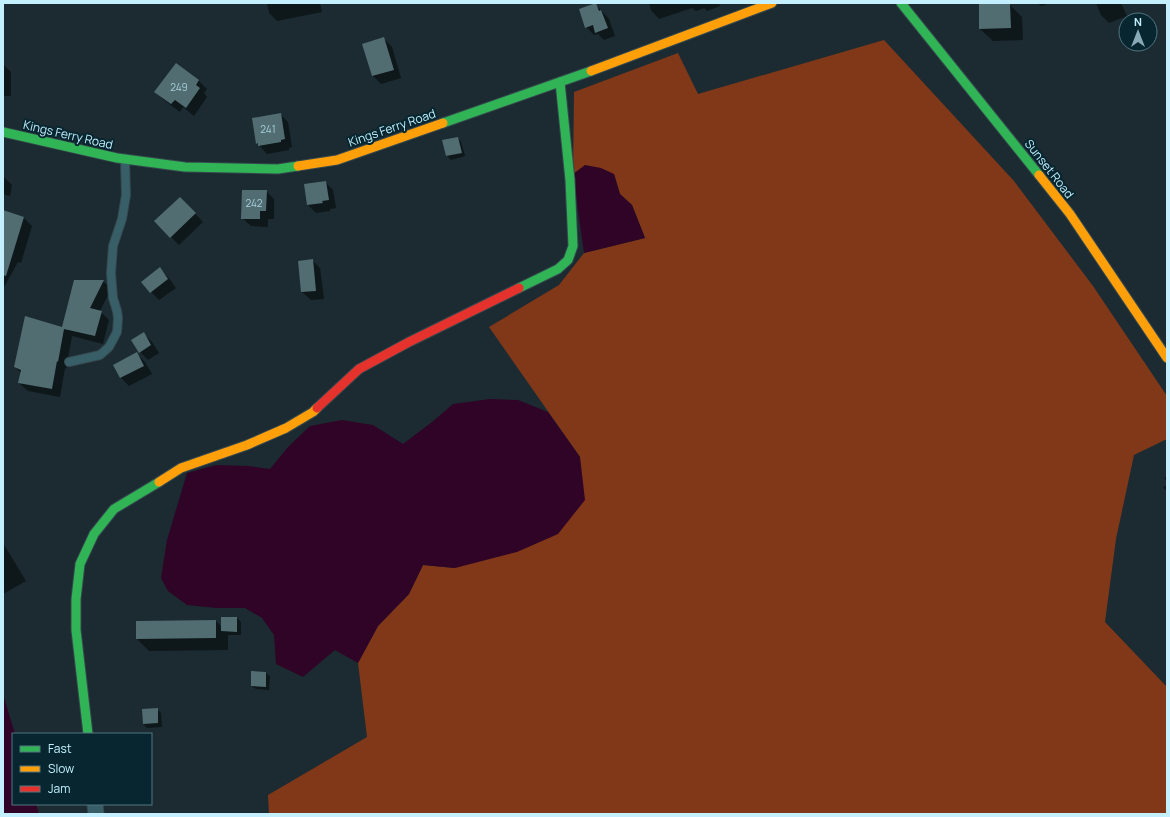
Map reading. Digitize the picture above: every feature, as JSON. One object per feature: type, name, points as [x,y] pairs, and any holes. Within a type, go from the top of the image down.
[{"type":"street","name":"Kings Ferry Road","points":[[3,132],[117,158],[185,167],[278,169],[337,160],[560,82],[772,3]]},
{"type":"street","name":"Sunset Road","points":[[901,3],[1070,214],[1167,358]]},
{"type":"street","points":[[88,733],[76,630],[76,599],[80,564],[94,534],[114,509],[181,468],[247,445],[286,428],[312,412],[359,369],[409,342],[558,269],[568,260],[573,246],[570,188],[560,82]]},
{"type":"lane","points":[[69,362],[100,355],[109,347],[117,332],[118,318],[113,298],[111,273],[113,246],[122,219],[126,195],[125,159]]},
{"type":"shaded area","points":[[884,40],[1014,181],[1093,286],[1167,396],[1167,439],[1134,455],[1116,539],[1105,622],[1167,687],[1167,814],[269,814],[268,795],[367,737],[358,663],[378,626],[409,594],[423,565],[455,568],[580,457],[489,327],[559,285],[584,253],[645,238],[632,205],[620,194],[614,174],[573,174],[574,92],[678,53],[698,94]]},
{"type":"shaded area","points":[[585,165],[601,168],[614,174],[620,194],[632,205],[645,238],[584,253],[573,174]]},
{"type":"shaded area","points":[[490,399],[518,400],[548,412],[580,457],[585,500],[558,534],[517,552],[455,568],[423,565],[409,594],[378,626],[358,663],[335,650],[303,677],[276,664],[274,635],[262,618],[245,608],[216,608],[187,605],[168,591],[161,578],[167,540],[187,473],[216,465],[248,466],[270,469],[288,447],[310,426],[342,420],[373,425],[403,444],[453,404]]},
{"type":"shaded area","points":[[3,694],[15,733],[12,733],[12,805],[36,805],[39,814],[3,814]]},
{"type":"building","points":[[596,3],[599,11],[601,10],[608,28],[595,33],[593,25],[585,28],[579,9]]},
{"type":"building","points":[[979,4],[1010,4],[1011,28],[979,29]]},
{"type":"building","points":[[384,37],[394,70],[372,76],[362,44]]},
{"type":"building","points":[[176,63],[199,80],[196,85],[200,88],[186,108],[175,100],[171,104],[154,92]]},
{"type":"building","points":[[281,113],[285,139],[281,140],[281,142],[258,146],[258,143],[256,144],[252,118]]},
{"type":"building","points":[[458,137],[462,153],[446,156],[442,140]]},
{"type":"building","points":[[326,181],[329,200],[322,201],[323,203],[307,205],[304,184]]},
{"type":"building","points":[[242,190],[267,190],[266,211],[260,211],[260,219],[241,219]]},
{"type":"building","points":[[180,197],[196,213],[170,238],[154,221]]},
{"type":"building","points":[[3,210],[24,217],[6,276],[3,275]]},
{"type":"building","points":[[313,259],[316,291],[301,292],[298,261]]},
{"type":"building","points":[[160,267],[168,279],[150,293],[141,282]]},
{"type":"building","points":[[74,280],[104,280],[90,308],[102,311],[95,336],[64,329],[52,389],[18,383],[21,370],[14,367],[25,316],[62,327]]},
{"type":"building","points":[[144,332],[151,345],[139,353],[131,340]]},
{"type":"building","points":[[137,352],[144,366],[120,378],[113,365]]},
{"type":"building","points":[[221,617],[237,617],[237,632],[221,631]]},
{"type":"building","points":[[216,620],[216,638],[136,639],[136,621]]},
{"type":"building","points":[[251,671],[266,672],[266,687],[251,686]]},
{"type":"building","points":[[158,708],[158,723],[143,724],[142,709]]},
{"type":"traffic: fast","points":[[901,3],[1039,175]]},
{"type":"traffic: fast","points":[[443,123],[591,71]]},
{"type":"traffic: fast","points":[[519,288],[558,269],[568,260],[573,246],[570,180],[560,82]]},
{"type":"traffic: fast","points":[[3,132],[117,158],[185,167],[278,169],[298,166]]},
{"type":"traffic: fast","points":[[88,733],[76,630],[76,599],[80,564],[94,534],[114,509],[159,482]]},
{"type":"traffic: slow","points":[[591,71],[772,3]]},
{"type":"traffic: slow","points":[[298,166],[337,160],[443,123]]},
{"type":"traffic: slow","points":[[1039,175],[1070,214],[1167,358]]},
{"type":"traffic: slow","points":[[159,482],[181,468],[247,445],[286,428],[317,408]]},
{"type":"traffic: jam","points":[[317,408],[359,369],[409,342],[519,288]]}]
